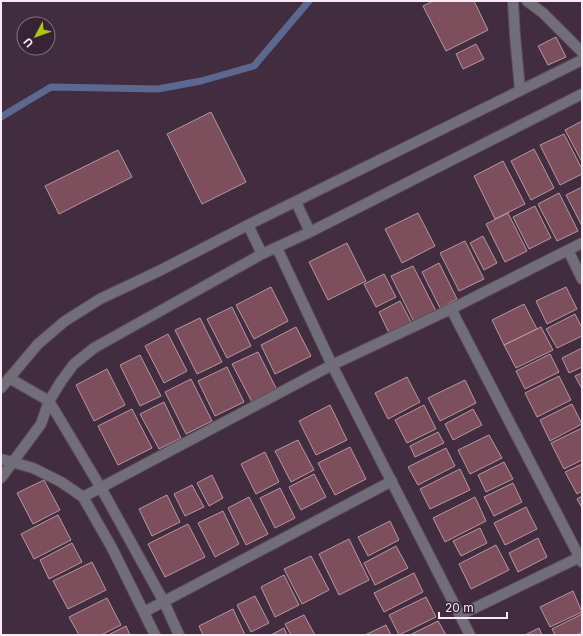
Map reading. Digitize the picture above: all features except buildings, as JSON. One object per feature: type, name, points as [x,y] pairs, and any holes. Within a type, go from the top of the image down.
[{"type":"street","points":[[513,1],[520,90]]},
{"type":"street","points":[[527,1],[544,13],[582,52]]},
{"type":"street","points":[[1,388],[38,344],[65,321],[100,299],[582,60]]},
{"type":"street","points":[[1,478],[41,424],[49,401],[62,380],[74,364],[94,348],[262,254],[310,232],[582,94]]},
{"type":"street","points":[[296,202],[310,232]]},
{"type":"street","points":[[248,225],[262,254]]},
{"type":"street","points":[[83,497],[332,365],[451,309],[582,243]]},
{"type":"street","points":[[277,248],[332,365],[470,635]]},
{"type":"street","points":[[568,250],[582,279]]},
{"type":"street","points":[[451,309],[581,559],[460,616]]},
{"type":"street","points":[[8,378],[49,401],[101,488],[164,602],[180,635]]},
{"type":"street","points":[[1,459],[33,468],[61,482],[83,497],[112,548],[154,635]]},
{"type":"street","points":[[144,612],[392,481]]},
{"type":"waterway","points":[[1,117],[51,87],[158,89],[201,81],[254,66],[309,1]]}]
